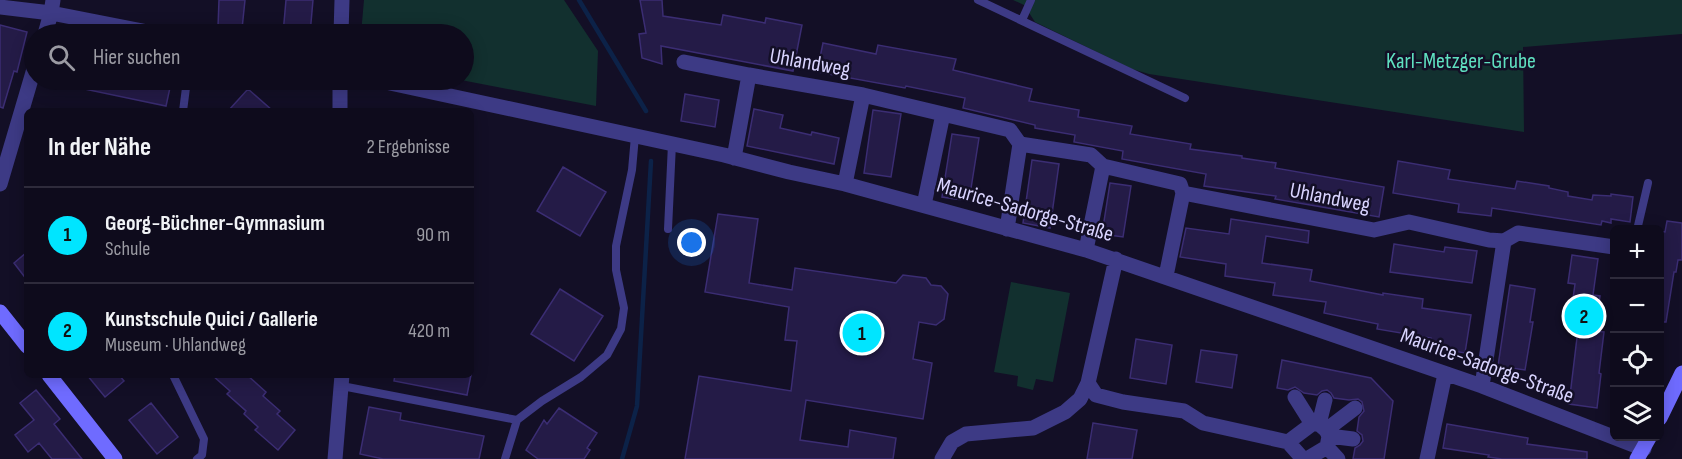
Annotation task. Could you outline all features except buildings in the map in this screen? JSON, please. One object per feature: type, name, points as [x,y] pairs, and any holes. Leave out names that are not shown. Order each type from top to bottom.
[{"type":"main road","points":[[2,318],[24,343]]},
{"type":"main road","points":[[1664,408],[1682,373]]},
{"type":"main road","points":[[52,378],[115,459]]},
{"type":"street","points":[[341,24],[342,0]]},
{"type":"street","points":[[0,7],[52,6],[120,24]]},
{"type":"street","points":[[48,24],[52,6]]},
{"type":"street","name":"Uhlandweg","points":[[684,62],[863,95],[1010,130],[1020,144],[1090,155],[1103,166],[1180,184],[1183,193],[1374,230],[1409,222],[1490,240],[1504,241],[1518,232],[1610,245]]},
{"type":"street","name":"Uhlandweg","points":[[734,158],[750,75]]},
{"type":"street","points":[[0,184],[28,90]]},
{"type":"street","points":[[340,90],[340,108]]},
{"type":"street","name":"Maurice-Sadorge-Straße","points":[[422,90],[845,184],[1086,250],[1482,386],[1644,448]]},
{"type":"street","name":"Uhlandweg","points":[[845,184],[863,95]]},
{"type":"street","points":[[924,205],[942,114]]},
{"type":"street","points":[[1007,228],[1020,144]]},
{"type":"street","points":[[1086,250],[1103,166]]},
{"type":"street","points":[[1166,276],[1183,193]]},
{"type":"street","points":[[1482,386],[1504,241]]},
{"type":"street","points":[[942,459],[952,442],[966,434],[1033,428],[1065,412],[1080,399],[1088,384],[1116,259]]},
{"type":"street","points":[[1427,459],[1445,374]]},
{"type":"street","points":[[335,459],[342,380]]},
{"type":"street","points":[[1088,384],[1096,395],[1123,402],[1184,411],[1203,423],[1288,442],[1322,432],[1355,408]]},
{"type":"street","points":[[1295,397],[1322,432],[1338,459]]},
{"type":"street","points":[[1307,459],[1322,432],[1325,400]]},
{"type":"street","points":[[1322,432],[1353,439]]},
{"type":"street","points":[[1288,442],[1303,459]]},
{"type":"lane","points":[[978,0],[1185,98]]},
{"type":"lane","points":[[1022,20],[1031,0]]},
{"type":"lane","points":[[183,108],[186,90]]},
{"type":"lane","points":[[505,459],[518,420],[542,400],[581,377],[607,356],[621,329],[624,308],[615,270],[616,246],[632,170],[635,136]]},
{"type":"lane","points":[[668,229],[672,144]]},
{"type":"lane","points":[[1638,225],[1648,183]]},
{"type":"lane","points":[[174,378],[204,439],[202,455],[197,459]]},
{"type":"lane","points":[[342,380],[518,420]]},
{"type":"green space","points":[[364,0],[564,0],[598,51],[596,106],[474,83],[474,24],[362,24]]},
{"type":"green space","name":"Karl-Metzger-Grube","points":[[1013,0],[1682,0],[1682,34],[1523,47],[1524,132],[1149,74],[1132,69],[1035,22],[1024,5]]},
{"type":"green space","points":[[1011,282],[1070,293],[1053,382],[1036,379],[1033,390],[1017,386],[1018,376],[994,372]]},
{"type":"waterway","points":[[579,0],[646,111]]},
{"type":"waterway","points":[[622,459],[637,406],[651,161]]},
{"type":"place","name":"Kunstschule Quici / Gallerie","points":[[1584,316]]},
{"type":"place","name":"Georg-Büchner-Gymnasium","points":[[862,333]]}]
